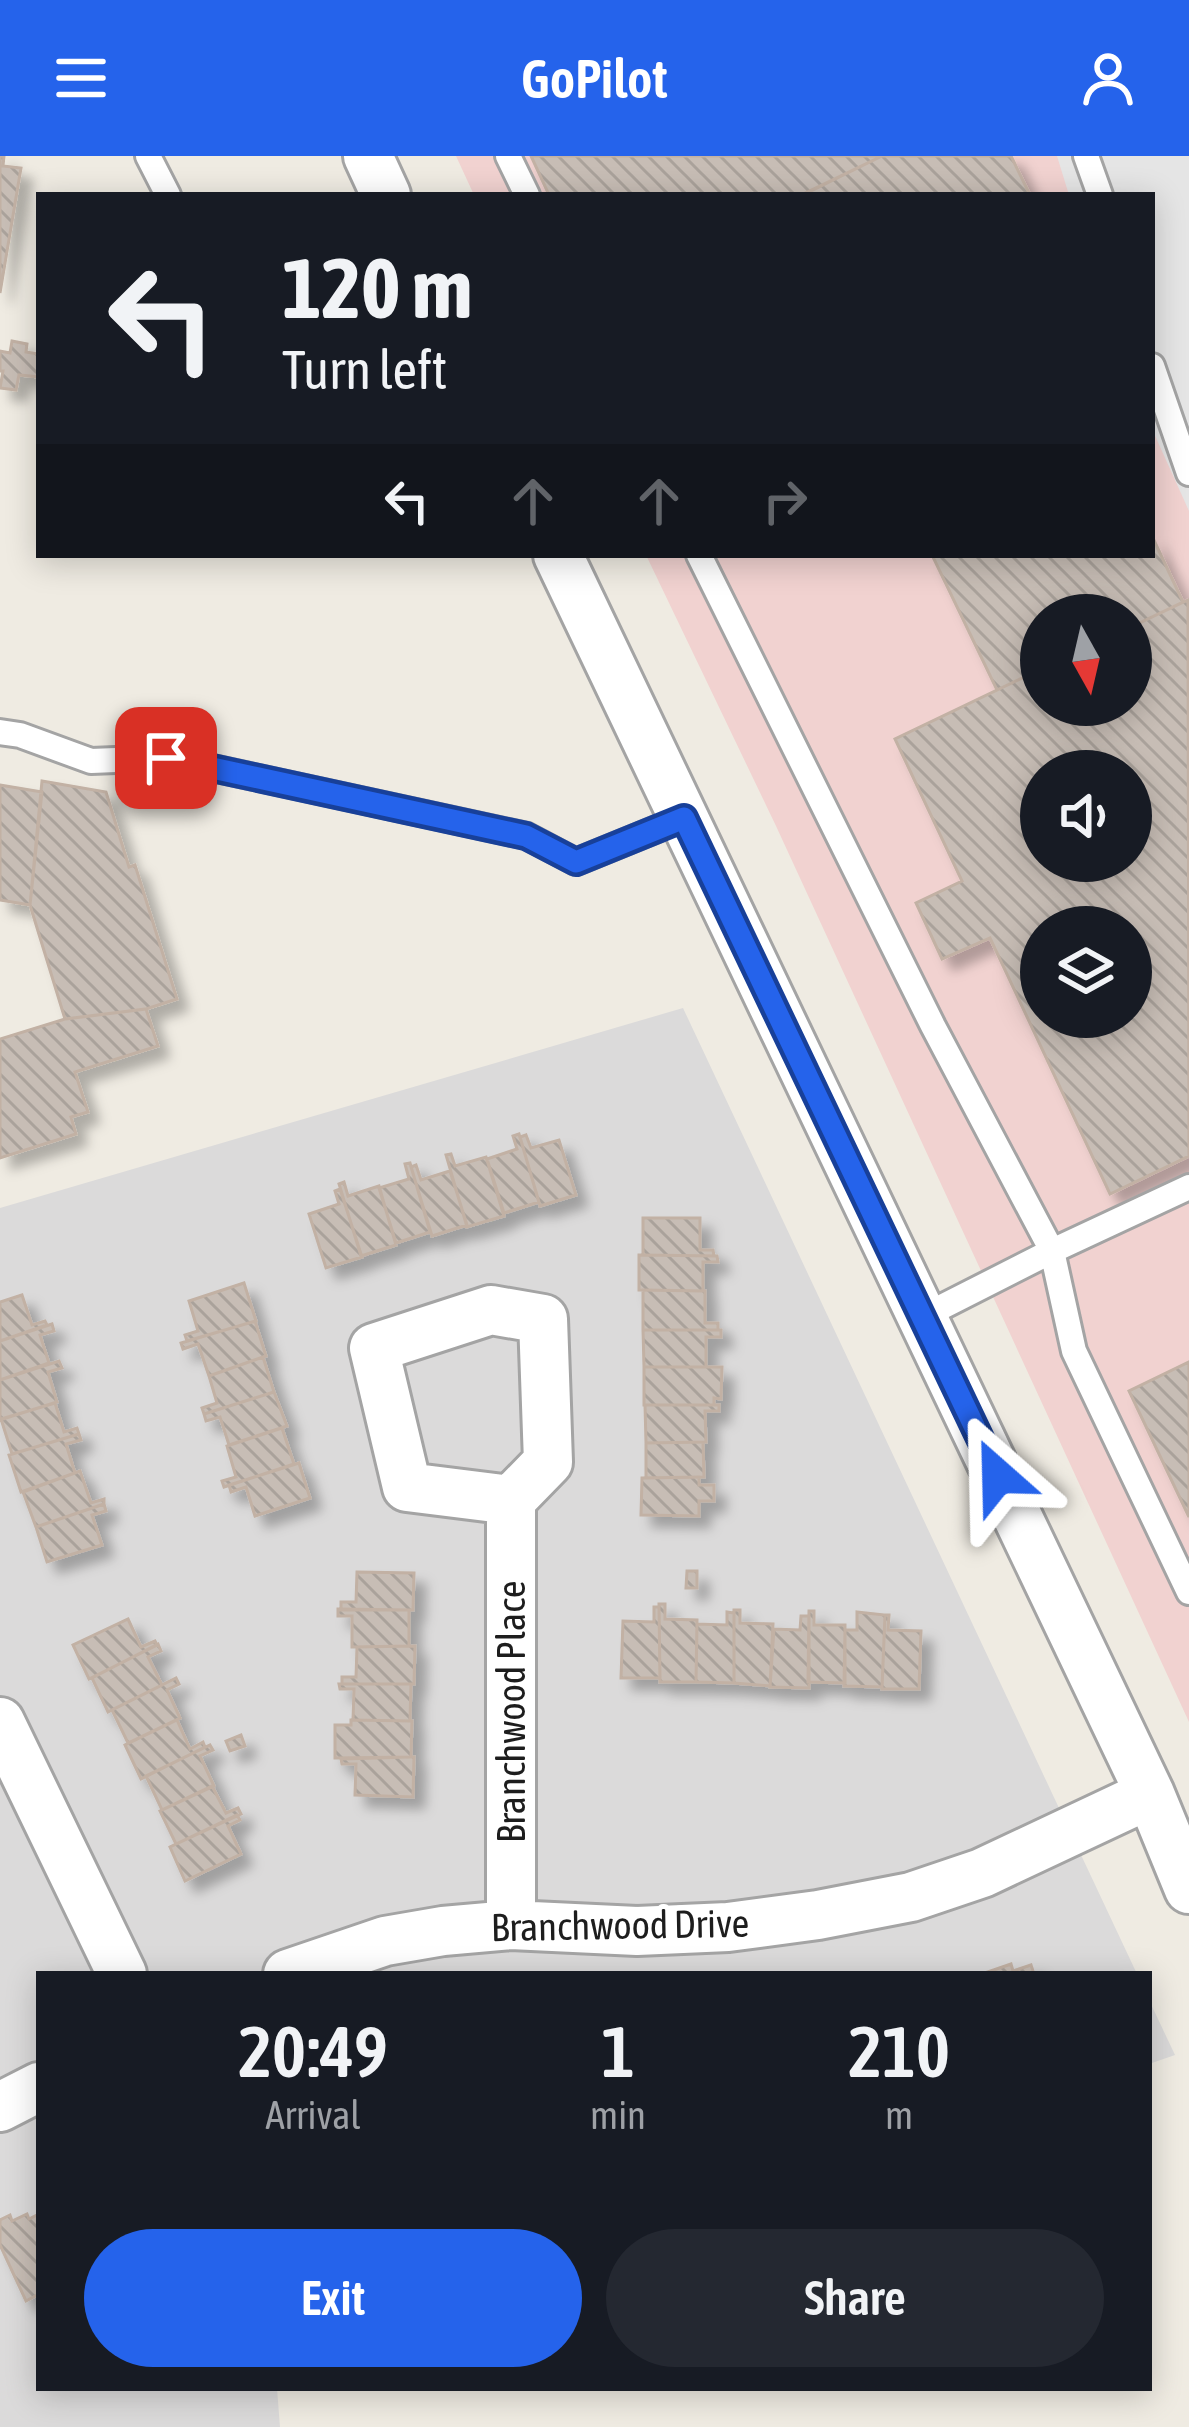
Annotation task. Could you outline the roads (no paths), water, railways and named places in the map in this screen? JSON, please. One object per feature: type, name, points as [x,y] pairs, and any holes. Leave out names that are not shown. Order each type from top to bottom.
[{"type":"street","points":[[559,558],[1150,1794],[1189,1889]]},
{"type":"street","points":[[491,1310],[543,1318],[548,1462],[511,1500],[407,1487],[374,1348],[491,1310]]},
{"type":"street","name":"Branchwood Place","points":[[511,1500],[511,1924]]},
{"type":"street","points":[[0,1722],[121,1971]]},
{"type":"street","name":"Branchwood Drive","points":[[297,1971],[385,1941],[443,1930],[511,1924],[637,1931],[728,1927],[911,1897],[982,1873],[1150,1794]]},
{"type":"street","points":[[0,2107],[36,2089]]},
{"type":"lane","points":[[148,156],[166,192]]},
{"type":"lane","points":[[508,156],[525,192]]},
{"type":"lane","points":[[1086,156],[1099,192]]},
{"type":"lane","points":[[1155,375],[1189,473]]},
{"type":"lane","points":[[700,558],[933,1026],[1052,1251],[1073,1351],[1189,1592]]},
{"type":"lane","points":[[0,732],[91,761],[166,758],[526,836],[576,862],[684,818]]},
{"type":"lane","points":[[922,1317],[1189,1187]]}]
